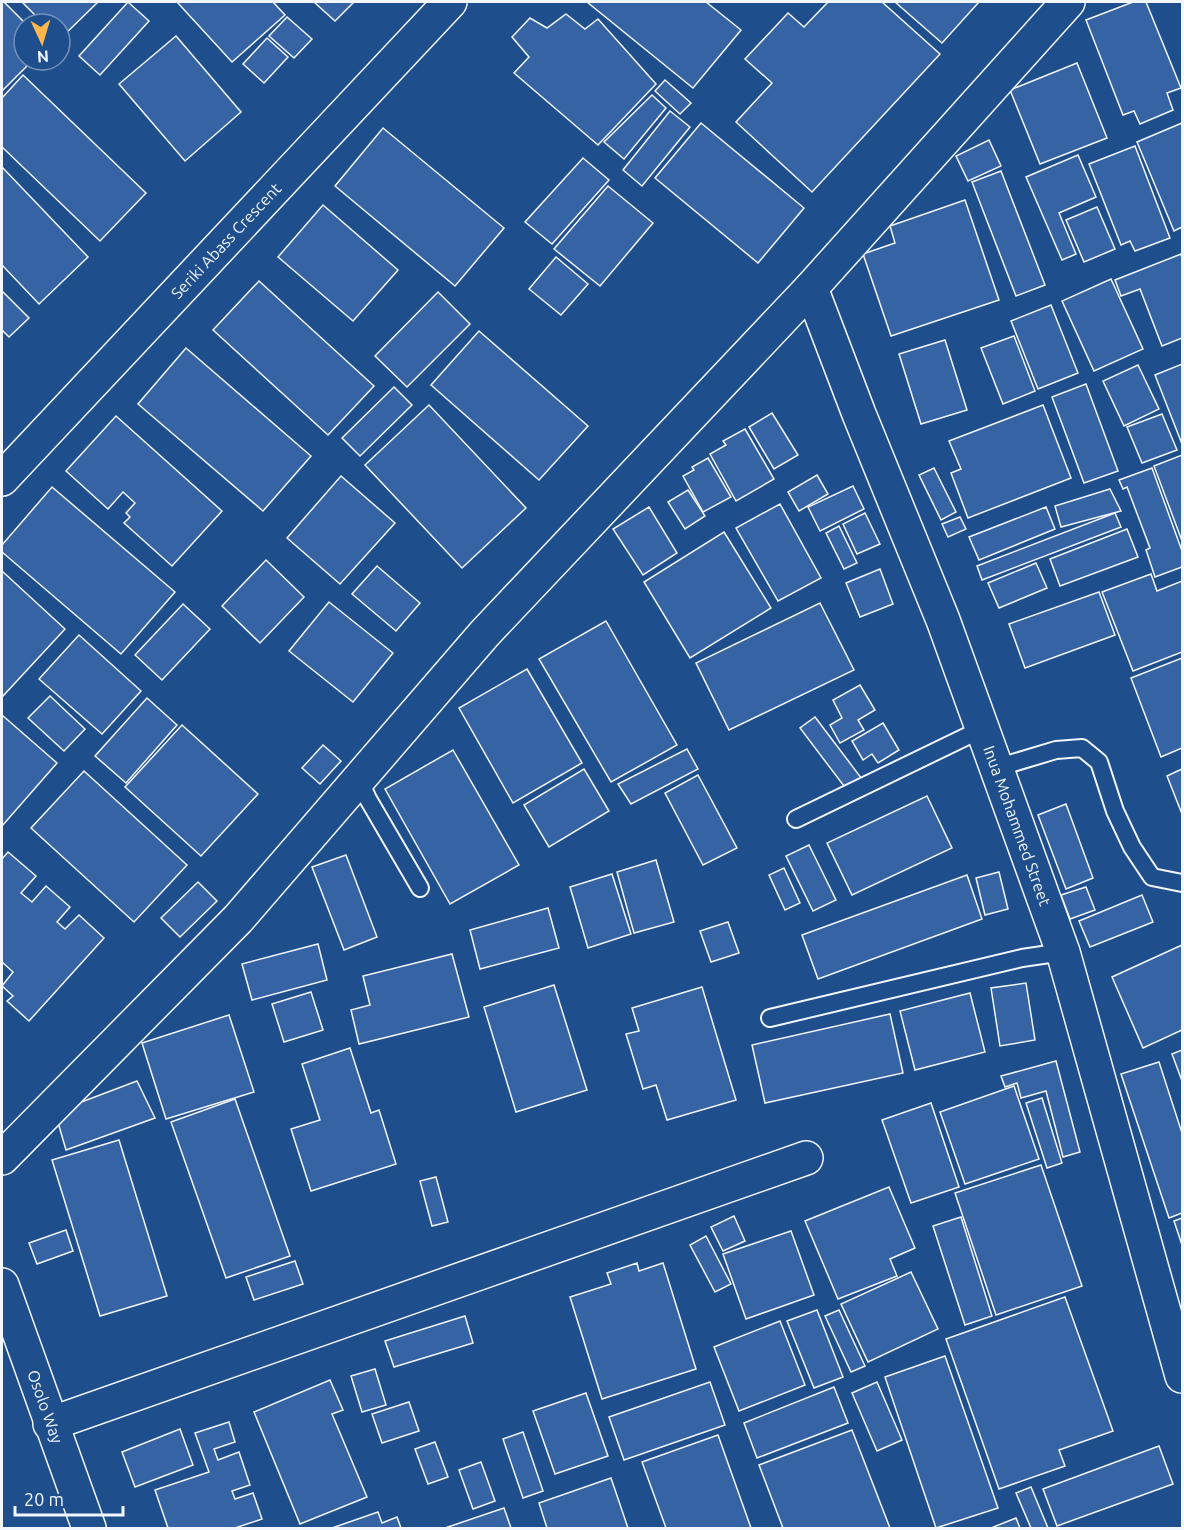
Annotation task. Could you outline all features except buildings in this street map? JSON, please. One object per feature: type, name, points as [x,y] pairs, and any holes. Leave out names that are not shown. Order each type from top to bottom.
[{"type":"street","name":"Seriki Abass Crescent","points":[[2,479],[450,2]]},
{"type":"street","points":[[2,1158],[238,919],[485,633],[811,288],[1068,2]]},
{"type":"street","name":"Inua Mohammed Street","points":[[811,288],[859,414],[943,620],[1063,952],[1182,1376]]},
{"type":"street","points":[[50,1424],[806,1158]]},
{"type":"street","name":"Osolo Way","points":[[2,1285],[89,1528]]},
{"type":"lane","points":[[796,819],[982,729]]},
{"type":"lane","points":[[996,768],[1056,750],[1082,748],[1099,762],[1115,811],[1132,847],[1152,877],[1182,883]]},
{"type":"lane","points":[[359,779],[368,799],[420,888]]},
{"type":"lane","points":[[770,1018],[1022,958],[1063,952]]}]
